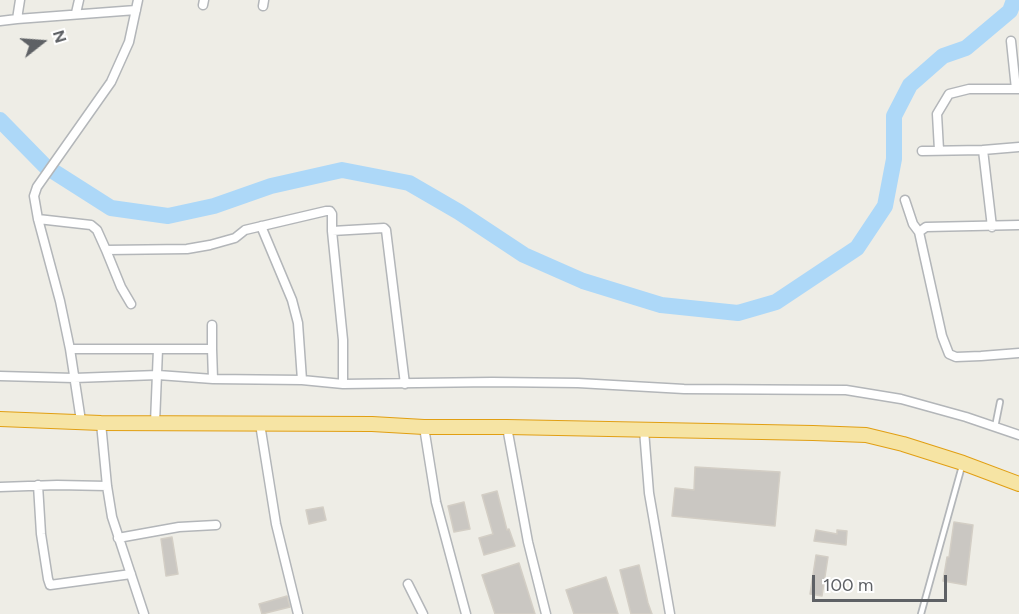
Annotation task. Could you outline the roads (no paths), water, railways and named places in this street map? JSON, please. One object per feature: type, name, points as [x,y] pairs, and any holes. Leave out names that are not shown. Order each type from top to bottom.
[{"type":"highway","points":[[0,419],[101,423],[372,424],[424,427],[813,432],[866,435],[963,463],[1019,484]]},
{"type":"street","points":[[17,20],[20,0]]},
{"type":"street","points":[[76,13],[78,0]]},
{"type":"street","points":[[81,421],[60,301],[34,202],[37,187],[102,96],[120,65],[129,42],[138,0]]},
{"type":"street","points":[[0,21],[76,13],[136,10]]},
{"type":"street","points":[[939,150],[937,114],[948,94],[969,89],[1017,89],[1011,41]]},
{"type":"street","points":[[922,151],[1019,147]]},
{"type":"street","points":[[983,150],[992,227]]},
{"type":"street","points":[[906,200],[913,224],[919,232],[942,336],[950,354],[956,357],[1019,353]]},
{"type":"street","points":[[106,250],[198,247],[232,240],[245,230],[328,211],[332,214],[343,340],[344,384]]},
{"type":"street","points":[[38,219],[91,225],[97,230],[121,287],[131,304]]},
{"type":"street","points":[[919,232],[926,227],[1019,225]]},
{"type":"street","points":[[261,226],[292,300],[298,323],[302,380]]},
{"type":"street","points":[[332,231],[385,229],[405,384]]},
{"type":"street","points":[[212,325],[213,379]]},
{"type":"street","points":[[70,349],[212,349]]},
{"type":"street","points":[[155,423],[158,349]]},
{"type":"street","points":[[0,376],[74,378],[158,375],[213,379],[302,380],[344,384],[557,383],[684,389],[846,390],[901,399],[1019,435]]},
{"type":"street","points":[[101,423],[107,486],[118,538],[144,614]]},
{"type":"street","points":[[260,424],[276,524],[298,614]]},
{"type":"street","points":[[424,427],[436,502],[466,614]]},
{"type":"street","points":[[507,427],[528,542],[546,614]]},
{"type":"street","points":[[644,430],[649,493],[670,614]]},
{"type":"street","points":[[38,485],[41,534],[50,585],[131,574]]},
{"type":"street","points":[[0,487],[107,486]]},
{"type":"street","points":[[118,538],[179,527],[216,525]]},
{"type":"street","points":[[408,584],[423,614]]},
{"type":"lane","points":[[995,427],[1000,402]]},
{"type":"lane","points":[[921,614],[963,463]]},
{"type":"waterway","points":[[0,120],[45,166],[111,208],[168,216],[214,206],[271,186],[342,170],[409,183],[459,212],[524,255],[583,281],[661,305],[738,313],[776,302],[857,248],[885,206],[894,159],[894,116],[910,85],[943,56],[966,48],[1010,11],[1014,0]]}]
